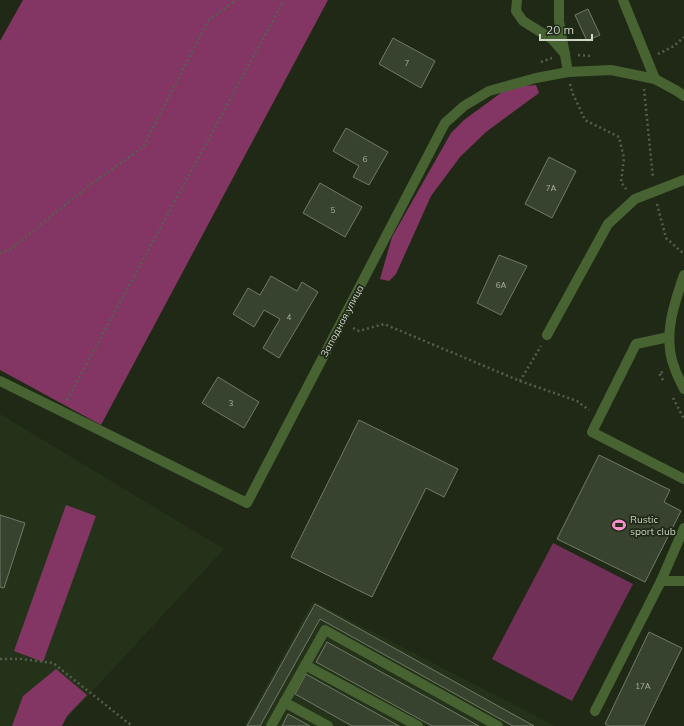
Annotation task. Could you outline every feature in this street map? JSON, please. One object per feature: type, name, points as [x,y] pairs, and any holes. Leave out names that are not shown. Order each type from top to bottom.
[{"type":"street","points":[[517,0],[516,11],[523,21],[552,39],[565,54]]},
{"type":"street","points":[[558,0],[559,21],[568,72]]},
{"type":"street","points":[[623,0],[655,79]]},
{"type":"street","name":"Западная улица","points":[[0,381],[247,503],[445,123],[464,106],[490,91],[536,78],[568,72],[611,70],[655,79],[684,96]]},
{"type":"street","points":[[547,334],[608,224],[635,199],[684,180]]},
{"type":"street","points":[[684,275],[674,305],[669,337],[674,368],[684,389]]},
{"type":"street","points":[[669,337],[636,344],[592,432],[684,479]]},
{"type":"street","points":[[595,711],[661,581],[684,528]]},
{"type":"street","points":[[661,581],[684,581]]},
{"type":"street","points":[[271,726],[325,630],[498,726]]},
{"type":"street","points":[[305,665],[418,726]]},
{"type":"street","points":[[284,702],[328,726]]},
{"type":"path","points":[[0,254],[11,249],[87,187],[143,147],[208,21],[236,0]]},
{"type":"path","points":[[61,411],[284,0]]},
{"type":"path","points":[[647,59],[674,46],[684,37]]},
{"type":"path","points":[[535,64],[565,54],[595,56]]},
{"type":"path","points":[[568,72],[572,92],[585,120],[619,137],[624,158],[621,182],[635,199]]},
{"type":"path","points":[[643,77],[654,191],[666,238],[684,254]]},
{"type":"path","points":[[341,322],[359,331],[384,324],[520,381],[577,401],[600,417]]},
{"type":"path","points":[[520,381],[547,334]]},
{"type":"path","points":[[0,659],[21,659],[53,663],[132,726]]},
{"type":"shaded area","points":[[23,0],[328,0],[101,425],[0,370],[0,41]]},
{"type":"shaded area","points":[[536,85],[539,93],[486,132],[460,157],[431,196],[396,274],[389,281],[380,279],[392,237],[451,133],[464,120],[509,87]]},
{"type":"shaded area","points":[[0,414],[224,549],[60,726],[0,726]]},
{"type":"shaded area","points":[[66,505],[96,516],[43,662],[14,651]]},
{"type":"shaded area","points":[[553,543],[633,584],[572,701],[492,659]]},
{"type":"shaded area","points":[[313,601],[555,726],[244,726]]},
{"type":"shaded area","points":[[56,669],[87,695],[67,716],[62,726],[12,726],[23,696]]},
{"type":"building","points":[[588,9],[600,35],[587,41],[575,15]]},
{"type":"building","points":[[393,38],[435,61],[421,88],[379,64]]},
{"type":"building","points":[[346,128],[388,152],[369,185],[353,177],[359,166],[333,151]]},
{"type":"building","points":[[549,157],[576,171],[552,218],[525,204]]},
{"type":"building","points":[[320,183],[362,207],[345,237],[303,213]]},
{"type":"building","points":[[499,255],[527,266],[501,315],[477,303]]},
{"type":"building","points":[[271,276],[297,291],[302,282],[318,292],[279,358],[263,348],[280,319],[264,310],[254,327],[233,314],[248,288],[260,295]]},
{"type":"building","points":[[218,377],[259,402],[244,428],[202,403]]},
{"type":"building","points":[[359,420],[458,469],[444,497],[426,488],[372,597],[291,557]]},
{"type":"building","name":"Rustic sport club","points":[[599,455],[670,490],[664,502],[681,511],[645,582],[557,539]]},
{"type":"building","points":[[0,515],[25,523],[4,588],[0,587]]},
{"type":"building","points":[[315,604],[534,726],[513,726],[320,619],[260,726],[247,726]]},
{"type":"building","points":[[649,632],[682,648],[644,726],[609,726],[605,724]]},
{"type":"building","points":[[327,642],[479,726],[432,726],[316,662]]},
{"type":"building","points":[[306,674],[399,726],[352,726],[295,694]]},
{"type":"building","points":[[288,714],[310,726],[282,726]]},
{"type":"place","name":"Rustic sport club","points":[[619,525]]}]
